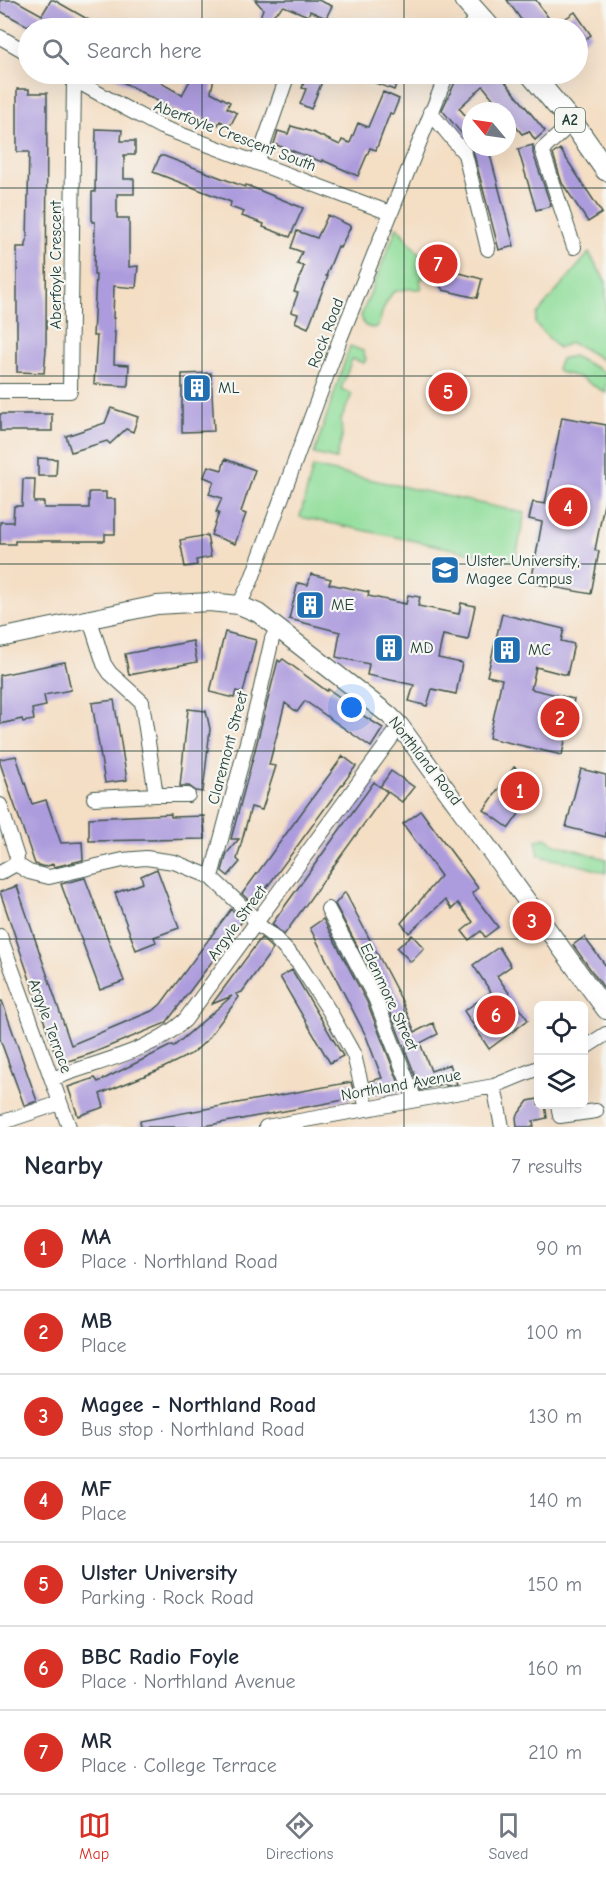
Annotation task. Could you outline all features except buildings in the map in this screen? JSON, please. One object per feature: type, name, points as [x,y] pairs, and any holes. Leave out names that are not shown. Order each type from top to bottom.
[{"type":"highway","name":"A2","points":[[539,84],[572,123],[606,170]]},
{"type":"main road","name":"Northland Road","points":[[0,638],[157,605],[210,602],[239,605],[258,613],[400,726],[606,1010]]},
{"type":"street","points":[[0,37],[18,47]]},
{"type":"street","name":"Aberfoyle Crescent","points":[[0,390],[70,391],[69,84]]},
{"type":"street","name":"Aberfoyle Crescent South","points":[[83,84],[161,127],[390,213]]},
{"type":"street","points":[[257,163],[285,84]]},
{"type":"street","name":"Rock Road","points":[[239,605],[255,570],[340,339],[443,84]]},
{"type":"street","points":[[430,112],[465,154],[488,249]]},
{"type":"street","points":[[572,123],[542,150],[574,248]]},
{"type":"street","points":[[90,620],[104,664],[110,673],[142,702],[156,795]]},
{"type":"street","name":"Claremont Street","points":[[211,877],[258,701],[272,639],[278,627]]},
{"type":"street","name":"Argyle Street","points":[[52,1079],[133,1051],[172,1032],[185,1020],[400,726]]},
{"type":"street","points":[[94,798],[188,795]]},
{"type":"street","points":[[0,805],[17,857],[16,864]]},
{"type":"street","points":[[16,864],[29,872],[49,877],[123,860],[146,858],[174,862],[211,877],[299,964],[354,1055],[367,1109]]},
{"type":"street","points":[[0,873],[16,864]]},
{"type":"street","name":"Edenmore Street","points":[[328,909],[375,998],[416,1100]]},
{"type":"street","name":"Argyle Terrace","points":[[0,936],[69,1127]]},
{"type":"street","points":[[588,1045],[606,1034]]},
{"type":"street","name":"Northland Avenue","points":[[266,1127],[319,1122],[367,1109],[494,1086],[534,1070]]},
{"type":"street","points":[[494,1086],[502,1127]]},
{"type":"street","points":[[0,1123],[60,1103]]},
{"type":"street","points":[[559,1109],[560,1116],[596,1111]]},
{"type":"green space","points":[[397,227],[431,272],[420,280],[422,289],[393,292],[378,325],[374,328],[364,325],[361,316]]},
{"type":"green space","points":[[589,253],[606,282],[606,362],[570,343],[558,348],[535,323],[537,314]]},
{"type":"green space","points":[[350,346],[363,351],[366,359],[364,363],[352,359],[341,389],[352,394],[341,420],[342,438],[336,459],[314,454]]},
{"type":"green space","points":[[573,356],[606,373],[606,393],[579,377],[559,372],[557,368],[561,359]]},
{"type":"green space","points":[[313,467],[525,513],[515,562],[300,517]]},
{"type":"green space","points":[[545,838],[556,844],[606,859],[606,873],[539,856],[536,840]]},
{"type":"place","name":"MR","points":[[438,264]]},
{"type":"place","name":"ML","points":[[197,388]]},
{"type":"place","name":"Ulster University","points":[[448,392]]},
{"type":"place","name":"MF","points":[[568,507]]},
{"type":"place","name":"Ulster University, Magee Campus","points":[[445,570]]},
{"type":"place","name":"ME","points":[[310,605]]},
{"type":"place","name":"MD","points":[[389,648]]},
{"type":"place","name":"MC","points":[[507,650]]},
{"type":"place","name":"MB","points":[[560,718]]},
{"type":"place","name":"MA","points":[[520,791]]},
{"type":"place","name":"Magee - Northland Road","points":[[532,921]]},
{"type":"place","name":"BBC Radio Foyle","points":[[496,1015]]}]
